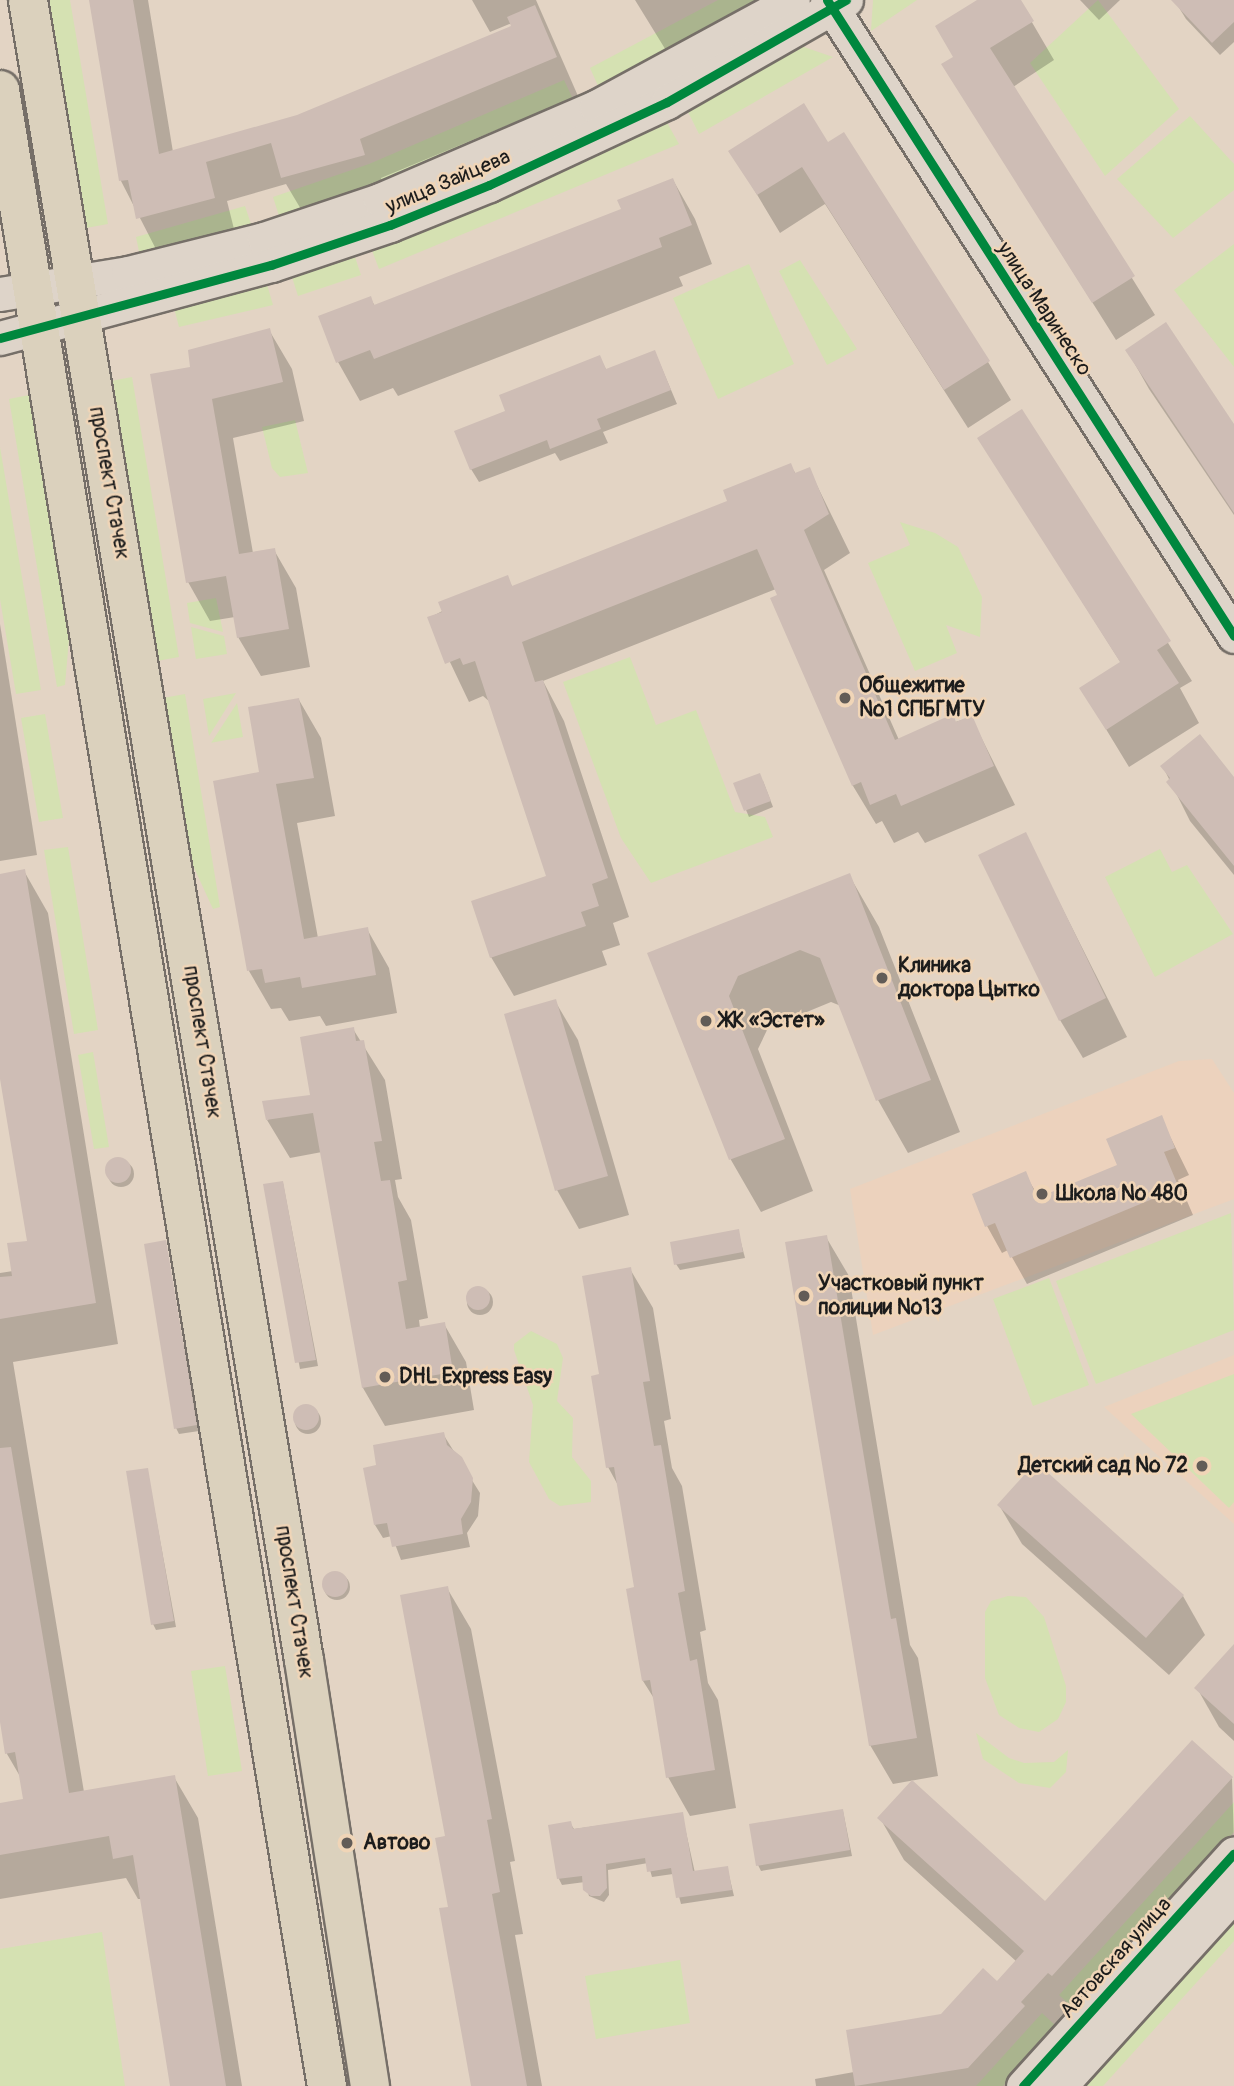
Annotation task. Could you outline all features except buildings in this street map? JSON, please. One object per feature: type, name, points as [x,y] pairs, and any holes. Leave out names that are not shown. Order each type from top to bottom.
[{"type":"main road","name":"проспект Стачек","points":[[28,0],[304,1660],[370,2086]]},
{"type":"main road","points":[[0,90],[15,291],[37,331],[327,2086]]},
{"type":"street","name":"улица Зайцева","points":[[0,338],[37,331],[77,299],[128,273],[264,239],[380,200],[596,107],[793,0]]},
{"type":"street","name":"улица Зайцева","points":[[15,291],[77,299],[285,260],[390,225],[489,185],[667,102],[835,3]]},
{"type":"street","name":"улица Маринеско","points":[[835,3],[1234,636]]},
{"type":"street","name":"Автовская улица","points":[[1023,2086],[1234,1853]]},
{"type":"street","points":[[1060,2086],[1234,1894]]},
{"type":"shaded area","name":"Школа № 480","points":[[1212,1059],[1234,1093],[1234,1199],[873,1335],[850,1189],[1179,1061]]},
{"type":"shaded area","name":"Детский сад № 72","points":[[1234,1355],[1234,1524],[1104,1407]]},
{"type":"green space","points":[[48,0],[70,0],[108,224],[86,228]]},
{"type":"green space","points":[[718,0],[766,0],[599,88],[590,68]]},
{"type":"green space","points":[[873,0],[917,0],[871,31]]},
{"type":"green space","points":[[1098,0],[1179,109],[1105,176],[1030,63]]},
{"type":"green space","points":[[801,46],[833,57],[699,134],[686,108]]},
{"type":"green space","points":[[564,80],[574,101],[376,186],[280,219],[273,197],[369,164]]},
{"type":"green space","points":[[1190,116],[1234,164],[1234,190],[1173,238],[1117,179]]},
{"type":"green space","points":[[665,119],[679,144],[379,269],[371,248]]},
{"type":"green space","points":[[245,206],[252,227],[140,256],[136,237]]},
{"type":"green space","points":[[1234,244],[1234,367],[1174,290]]},
{"type":"green space","points":[[354,254],[361,275],[298,296],[291,274]]},
{"type":"green space","points":[[800,260],[857,349],[827,365],[779,271]]},
{"type":"green space","points":[[749,264],[794,364],[718,399],[673,298]]},
{"type":"green space","points":[[266,281],[273,305],[179,327],[173,304]]},
{"type":"green space","points":[[132,377],[179,657],[157,661],[111,381]]},
{"type":"green space","points":[[29,395],[69,639],[65,685],[57,687],[9,399]]},
{"type":"green space","points":[[295,420],[308,473],[280,477],[272,468],[262,427]]},
{"type":"green space","points":[[0,447],[41,690],[16,694],[0,599]]},
{"type":"green space","points":[[900,522],[935,533],[958,547],[982,597],[980,637],[946,625],[957,653],[915,671],[868,563],[910,545]]},
{"type":"green space","points":[[216,598],[223,632],[190,623],[187,603]]},
{"type":"green space","points":[[191,627],[224,636],[227,654],[196,659]]},
{"type":"green space","points":[[630,657],[656,725],[696,710],[735,812],[765,817],[773,837],[651,883],[621,838],[563,682]]},
{"type":"green space","points":[[236,693],[209,736],[203,699]]},
{"type":"green space","points":[[185,694],[220,907],[213,909],[191,861],[163,698]]},
{"type":"green space","points":[[237,703],[243,737],[211,743]]},
{"type":"green space","points":[[45,714],[63,818],[39,822],[21,718]]},
{"type":"green space","points":[[68,847],[98,1030],[74,1034],[44,850]]},
{"type":"green space","points":[[1160,849],[1172,872],[1187,865],[1233,934],[1155,977],[1105,877]]},
{"type":"green space","points":[[93,1052],[109,1147],[94,1149],[78,1055]]},
{"type":"green space","points":[[1231,1213],[1234,1330],[1096,1384],[1056,1281]]},
{"type":"green space","points":[[1049,1278],[1089,1385],[1033,1406],[993,1299]]},
{"type":"green space","points":[[531,1331],[557,1344],[563,1358],[557,1401],[573,1418],[572,1457],[591,1481],[591,1502],[560,1506],[549,1499],[529,1462],[533,1405],[514,1344]]},
{"type":"green space","name":"Детский сад № 72","points":[[1234,1374],[1234,1502],[1229,1508],[1131,1414]]},
{"type":"green space","points":[[1008,1596],[1026,1597],[1044,1617],[1066,1686],[1066,1702],[1058,1719],[1039,1732],[1019,1728],[999,1715],[985,1678],[985,1612],[991,1601]]},
{"type":"green space","points":[[225,1666],[242,1771],[208,1776],[191,1671]]},
{"type":"green space","points":[[976,1733],[1009,1758],[1024,1763],[1054,1762],[1068,1750],[1066,1772],[1050,1788],[1019,1783],[983,1759]]},
{"type":"green space","points":[[1234,1802],[1234,1832],[1074,2009],[1059,1995]]},
{"type":"green space","points":[[1234,1914],[1234,1941],[1103,2086],[1078,2086]]},
{"type":"green space","points":[[102,1932],[125,2086],[0,2086],[0,1949]]},
{"type":"green space","points":[[680,1960],[690,2023],[596,2039],[585,1976]]},
{"type":"green space","points":[[1042,2013],[1057,2027],[1003,2086],[976,2086]]},
{"type":"cycle path","points":[[827,0],[1234,636]]},
{"type":"cycle path","points":[[0,338],[271,265],[390,225],[489,185],[667,102],[846,0]]},
{"type":"cycle path","points":[[1023,2086],[1234,1853]]},
{"type":"place","name":"Общежитие №1 СПБГМТУ","points":[[845,698]]},
{"type":"place","name":"Клиника доктора Цытко","points":[[882,978]]},
{"type":"place","name":"ЖК «Эстет»","points":[[706,1021]]},
{"type":"place","name":"Школа № 480","points":[[1042,1194]]},
{"type":"place","name":"Участковый пункт полиции №13","points":[[804,1296]]},
{"type":"place","name":"DHL Express Easy","points":[[385,1377]]},
{"type":"place","name":"Детский сад № 72","points":[[1202,1466]]},
{"type":"place","name":"Автово","points":[[347,1843]]}]
